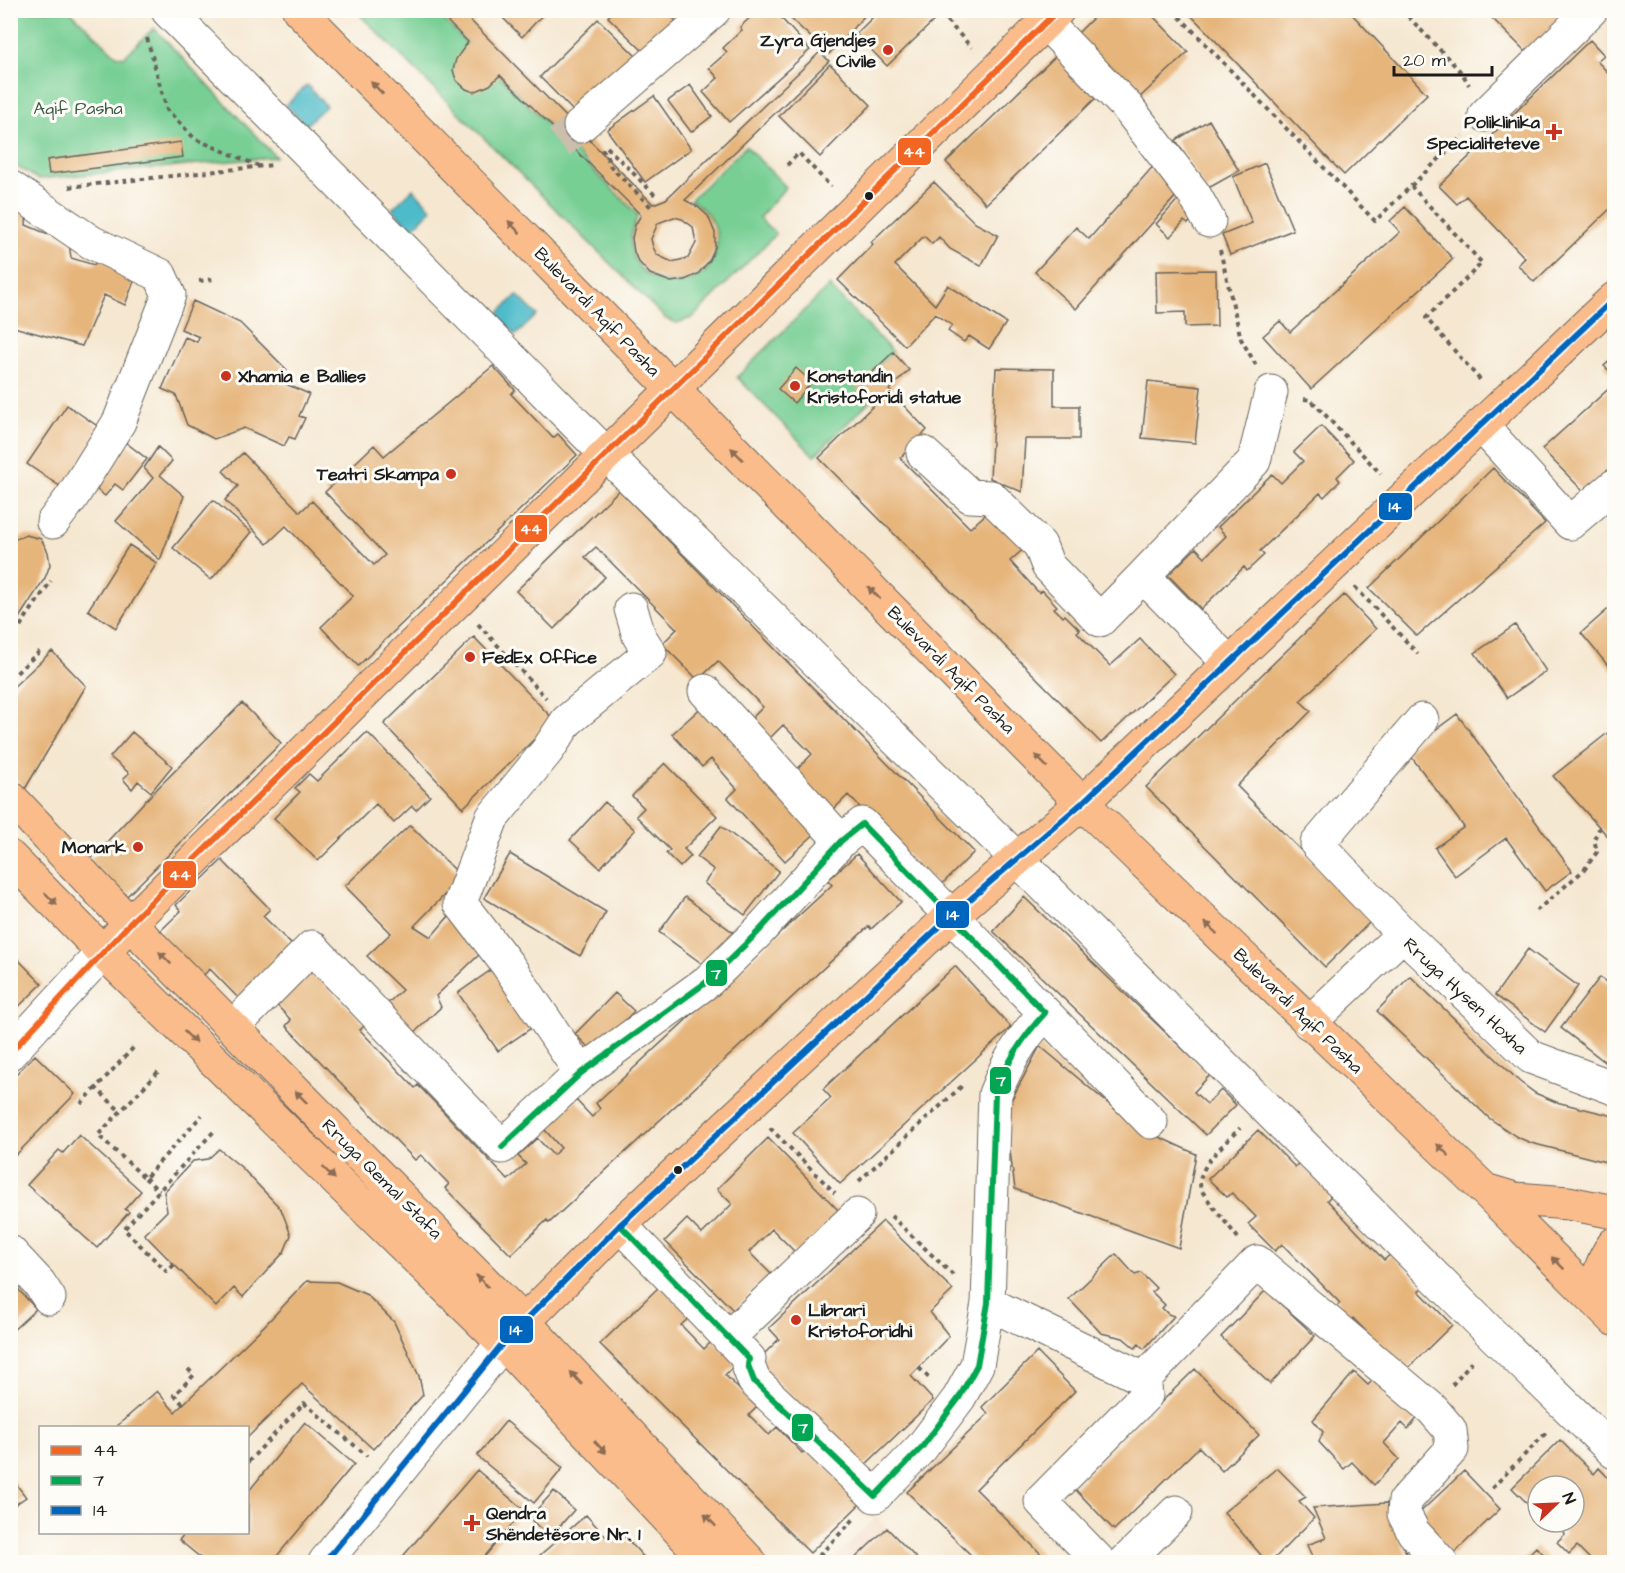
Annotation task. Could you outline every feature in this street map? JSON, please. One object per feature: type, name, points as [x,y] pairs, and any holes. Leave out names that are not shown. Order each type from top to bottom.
[{"type":"main road","name":"Bulevardi Aqif Pasha","points":[[299,10],[1082,802],[1485,1190],[1607,1312]]},
{"type":"main road","points":[[103,952],[1052,17]]},
{"type":"main road","points":[[513,1333],[620,1226],[952,915],[1082,802],[1614,299]]},
{"type":"main road","name":"Rruga Qemal Stafa","points":[[10,797],[130,924],[232,1027],[513,1333],[709,1563]]},
{"type":"main road","name":"Rruga Qemal Stafa","points":[[10,857],[103,952],[513,1333],[750,1563]]},
{"type":"main road","points":[[1485,1190],[1515,1199],[1568,1203],[1614,1212]]},
{"type":"main road","points":[[1607,1312],[1597,1288],[1607,1254],[1614,1244]]},
{"type":"street","points":[[1485,115],[1591,10]]},
{"type":"street","points":[[168,11],[606,454],[1018,859],[1493,1335],[1614,1452]]},
{"type":"street","points":[[580,126],[695,16]]},
{"type":"street","points":[[1052,17],[1128,108],[1194,194],[1209,221]]},
{"type":"street","points":[[14,190],[91,242],[160,275],[169,295],[119,422],[72,497],[53,522]]},
{"type":"street","points":[[923,453],[970,496],[991,497],[1040,545],[1048,566],[1100,620],[1254,461],[1271,392]]},
{"type":"street","points":[[1481,425],[1570,523],[1614,486]]},
{"type":"street","points":[[1143,576],[1229,663]]},
{"type":"street","points":[[581,1073],[507,964],[460,903],[492,818],[547,751],[567,721],[650,653],[639,636],[631,609]]},
{"type":"street","points":[[705,691],[841,841]]},
{"type":"street","points":[[1403,934],[1317,844],[1422,720]]},
{"type":"street","points":[[232,1027],[312,947],[502,1147],[581,1073],[708,981],[759,931],[841,841],[862,824],[1151,1122]]},
{"type":"street","name":"Rruga Hysen Hoxha","points":[[1309,1023],[1403,934],[1531,1057],[1614,1088]]},
{"type":"street","points":[[10,1053],[103,952]]},
{"type":"street","points":[[620,1226],[748,1359],[754,1381],[875,1497],[922,1447],[959,1398],[976,1365],[988,1297],[995,1094],[1006,1065],[1024,1036],[1045,1013]]},
{"type":"street","points":[[728,1338],[849,1207]]},
{"type":"street","points":[[10,1252],[39,1283],[49,1298]]},
{"type":"street","points":[[1144,1379],[1257,1262],[1432,1409],[1450,1430],[1452,1449],[1405,1501],[1404,1514],[1414,1533],[1441,1563]]},
{"type":"street","points":[[988,1297],[1144,1379]]},
{"type":"street","points":[[325,1563],[513,1333]]},
{"type":"street","points":[[1100,1563],[1041,1501],[1146,1395],[1144,1379]]},
{"type":"street","points":[[1125,1563],[1176,1512]]},
{"type":"path","points":[[1173,10],[1375,221],[1485,115],[1462,73],[1402,10]]},
{"type":"path","points":[[941,14],[967,42]]},
{"type":"path","points":[[146,34],[167,110],[195,139],[260,167]]},
{"type":"path","points":[[605,145],[657,197]]},
{"type":"path","points":[[787,165],[799,153],[831,187]]},
{"type":"path","points":[[14,190],[316,160]]},
{"type":"path","points":[[621,176],[651,207]]},
{"type":"path","points":[[1411,186],[1482,263],[1426,318],[1483,382]]},
{"type":"path","points":[[1209,221],[1224,262],[1241,339],[1271,392]]},
{"type":"path","points":[[190,282],[214,279]]},
{"type":"path","points":[[1311,400],[1382,475]]},
{"type":"path","points":[[10,641],[51,581]]},
{"type":"path","points":[[1348,581],[1418,654]]},
{"type":"path","points":[[474,620],[567,721]]},
{"type":"path","points":[[10,679],[40,651]]},
{"type":"path","points":[[1536,910],[1584,870],[1597,852],[1594,838],[1600,827]]},
{"type":"path","points":[[81,1104],[134,1047]]},
{"type":"path","points":[[849,1207],[983,1066],[1006,1065]]},
{"type":"path","points":[[158,1072],[98,1135],[159,1191]]},
{"type":"path","points":[[95,1087],[120,1111]]},
{"type":"path","points":[[1257,1262],[1201,1188],[1201,1173],[1209,1160],[1263,1104]]},
{"type":"path","points":[[748,1106],[849,1207],[881,1207],[960,1282],[988,1297]]},
{"type":"path","points":[[145,1178],[202,1115]]},
{"type":"path","points":[[174,1264],[167,1272],[124,1229],[216,1129]]},
{"type":"path","points":[[1432,1409],[1493,1335]]},
{"type":"path","points":[[183,1404],[174,1395],[194,1376],[186,1367]]},
{"type":"path","points":[[919,1368],[930,1378]]},
{"type":"path","points":[[249,1461],[304,1403],[393,1478]]},
{"type":"path","points":[[1492,1488],[1569,1408]]},
{"type":"path","points":[[813,1563],[846,1527]]},
{"type":"shaded area","points":[[876,1517],[920,1562],[830,1562]]},
{"type":"green space","name":"Aqif Pasha","points":[[10,11],[70,11],[116,55],[124,57],[154,28],[276,157],[38,179],[11,163]]},
{"type":"green space","points":[[356,11],[435,11],[638,215],[631,240],[635,260],[647,273],[663,281],[682,282],[699,276],[712,262],[717,240],[715,227],[705,212],[690,200],[746,146],[786,187],[759,218],[776,234],[692,318],[677,323],[666,319]]},
{"type":"green space","points":[[829,286],[893,352],[857,388],[870,401],[814,456],[737,377]]},
{"type":"water","points":[[307,85],[326,106],[306,125],[286,105]]},
{"type":"water","points":[[413,189],[432,209],[412,229],[392,209]]},
{"type":"water","points":[[517,295],[537,315],[516,335],[497,315]]},
{"type":"building","points":[[436,10],[460,10],[653,204],[666,199],[820,52],[829,61],[685,200],[708,216],[715,233],[715,247],[710,260],[698,274],[685,280],[671,282],[650,274],[638,261],[632,238],[635,225],[641,215],[500,75],[490,85],[474,92],[466,89],[456,80],[453,70],[456,59],[468,42]],"holes":[[[674,217],[682,219],[693,227],[696,243],[688,258],[672,262],[657,255],[651,239],[658,223]]]},
{"type":"building","points":[[495,10],[547,10],[522,37]]},
{"type":"building","points":[[614,10],[665,10],[676,21],[645,53],[608,17]]},
{"type":"building","points":[[758,10],[774,10],[810,50],[729,122],[703,92],[718,78],[709,68],[727,52],[723,48]]},
{"type":"building","points":[[795,10],[867,10],[868,12],[829,54],[789,17]]},
{"type":"building","name":"Zyra Gjendjes Civile","points":[[880,10],[945,10],[887,66],[856,34]]},
{"type":"building","points":[[1101,10],[1147,10],[1188,52],[1137,100],[1075,36]]},
{"type":"building","points":[[1186,10],[1348,10],[1427,94],[1344,175]]},
{"type":"building","points":[[1484,10],[1569,10],[1527,53]]},
{"type":"building","points":[[598,19],[638,58],[579,117],[540,77]]},
{"type":"building","name":"Poliklinika Specialiteteve","points":[[1590,40],[1604,55],[1597,61],[1614,79],[1614,205],[1534,282],[1518,265],[1525,258],[1466,196],[1457,204],[1439,186]]},
{"type":"building","points":[[1063,49],[1103,91],[986,204],[946,162]]},
{"type":"building","points":[[830,64],[871,105],[820,157],[779,116]]},
{"type":"building","points":[[690,85],[712,116],[691,132],[668,101]]},
{"type":"building","points":[[654,96],[691,149],[645,182],[607,130]]},
{"type":"building","points":[[1209,120],[1239,171],[1205,190],[1176,140]]},
{"type":"building","points":[[181,142],[183,157],[49,174],[47,160]]},
{"type":"building","points":[[1156,163],[1184,187],[1076,309],[1035,272],[1076,227],[1089,239]]},
{"type":"building","points":[[1265,163],[1293,230],[1230,255],[1222,235],[1252,223],[1233,177]]},
{"type":"building","points":[[934,182],[975,223],[998,235],[981,266],[950,249],[939,237],[932,244],[924,236],[895,265],[935,305],[948,285],[1006,323],[989,349],[969,336],[964,342],[948,331],[952,325],[935,314],[905,346],[838,280],[873,244],[871,242]]},
{"type":"building","points":[[1182,195],[1199,210],[1188,224],[1184,221],[1170,237],[1156,224]]},
{"type":"building","points":[[10,203],[27,207],[26,225],[69,243],[71,258],[94,265],[106,252],[139,268],[125,305],[104,295],[82,346],[10,326],[15,293],[10,293]]},
{"type":"building","points":[[1405,207],[1453,259],[1311,389],[1263,336],[1280,321],[1290,332],[1400,232],[1390,221]]},
{"type":"building","points":[[1216,270],[1217,326],[1185,327],[1185,312],[1157,313],[1156,271]]},
{"type":"building","name":"Xhamia e Ballies","points":[[193,301],[240,323],[287,370],[281,382],[309,394],[299,416],[305,418],[295,439],[289,437],[284,446],[244,428],[214,439],[187,425],[176,395],[162,389],[185,337],[197,342],[199,337],[181,329]]},
{"type":"building","points":[[893,352],[909,370],[889,390],[927,430],[900,458],[970,528],[993,508],[1029,544],[1010,561],[1039,593],[1042,590],[1057,606],[1054,608],[1080,630],[1077,632],[1110,666],[1140,639],[1174,674],[1101,743],[819,458],[874,405],[856,388]]},
{"type":"building","points":[[1614,357],[1614,375],[1604,366]]},
{"type":"building","name":"Teatri Skampa","points":[[493,366],[515,390],[511,394],[553,438],[558,434],[577,455],[358,666],[321,627],[353,596],[286,526],[267,544],[225,500],[238,486],[223,471],[243,453],[300,512],[312,501],[374,565],[385,555],[325,492],[374,445],[384,456]]},
{"type":"building","name":"Konstandin Kristoforidi statue","points":[[796,368],[812,382],[794,403],[778,389]]},
{"type":"building","points":[[996,368],[1054,369],[1054,406],[1079,406],[1079,439],[1025,439],[1022,492],[990,478]]},
{"type":"building","points":[[1148,381],[1201,387],[1195,443],[1142,438]]},
{"type":"building","points":[[1614,384],[1614,465],[1584,492],[1542,449]]},
{"type":"building","points":[[67,405],[106,432],[67,491],[27,464]]},
{"type":"building","points":[[1321,426],[1354,460],[1337,477],[1340,481],[1324,497],[1320,493],[1260,551],[1264,555],[1247,571],[1244,567],[1201,609],[1168,575],[1196,548],[1205,557],[1226,536],[1218,527],[1272,474],[1281,483],[1303,461],[1294,452]]},
{"type":"building","points":[[120,438],[147,459],[123,490],[115,484],[105,496],[86,481]]},
{"type":"building","points":[[158,447],[172,461],[160,475],[184,496],[160,560],[116,521],[153,478],[144,468]]},
{"type":"building","points":[[1493,468],[1545,523],[1417,636],[1369,588]]},
{"type":"building","points":[[619,490],[974,852],[939,887],[848,795],[829,814],[791,776],[812,754],[783,725],[768,740],[749,721],[763,707],[718,661],[698,680],[662,644],[677,629],[596,547],[585,557],[605,577],[554,629],[516,591]]},
{"type":"building","points":[[213,500],[251,532],[211,580],[173,548]]},
{"type":"building","points":[[26,535],[41,539],[48,552],[50,565],[45,578],[13,627],[10,628],[10,541]]},
{"type":"building","points":[[129,545],[157,563],[116,628],[88,610]]},
{"type":"building","points":[[1344,595],[1376,629],[1300,701],[1311,711],[1237,786],[1371,921],[1325,967],[1146,787]]},
{"type":"building","points":[[1614,604],[1614,673],[1581,633]]},
{"type":"building","points":[[1515,625],[1546,671],[1507,698],[1475,653]]},
{"type":"building","points":[[474,637],[554,720],[463,808],[384,724]]},
{"type":"building","points":[[52,651],[86,686],[25,789],[10,774],[10,690]]},
{"type":"building","points":[[242,703],[281,743],[127,896],[89,861]]},
{"type":"building","points":[[705,704],[819,830],[785,861],[728,798],[737,789],[711,759],[702,767],[672,734]]},
{"type":"building","points":[[1457,714],[1572,871],[1545,891],[1506,838],[1455,876],[1435,848],[1464,827],[1407,751]]},
{"type":"building","points":[[1614,728],[1614,843],[1553,776]]},
{"type":"building","points":[[132,732],[172,766],[151,792],[138,781],[132,789],[123,779],[129,773],[110,757]]},
{"type":"building","points":[[367,732],[430,796],[416,810],[412,806],[394,823],[376,804],[318,861],[274,818],[300,792],[295,788],[309,774],[317,781]]},
{"type":"building","points":[[665,763],[717,816],[684,849],[691,856],[680,867],[666,853],[670,850],[636,816],[644,808],[632,796]]},
{"type":"building","points":[[605,802],[635,830],[600,868],[570,840]]},
{"type":"building","points":[[410,825],[462,877],[414,926],[431,937],[449,916],[481,953],[436,996],[441,1007],[413,1034],[388,1003],[402,990],[367,956],[391,933],[345,886]]},
{"type":"building","points":[[721,826],[779,871],[745,915],[704,883],[714,870],[697,857]]},
{"type":"building","points":[[510,854],[606,912],[580,956],[484,898]]},
{"type":"building","points":[[857,854],[901,902],[871,929],[869,926],[549,1223],[547,1220],[511,1255],[445,1188],[449,1184],[421,1155],[415,1160],[286,1026],[291,1020],[270,998],[305,964],[365,1025],[360,1030],[415,1088],[418,1085],[508,1180],[526,1164],[518,1156],[537,1138],[553,1155],[561,1148],[544,1129],[576,1100],[592,1117],[600,1109],[596,1103],[832,885],[828,880]]},
{"type":"building","points":[[222,860],[270,909],[263,916],[296,949],[242,1002],[210,969],[195,983],[152,939],[181,911],[176,905]]},
{"type":"building","points":[[685,897],[738,936],[712,971],[659,932]]},
{"type":"building","points":[[1024,897],[1210,1075],[1194,1092],[1207,1104],[1221,1090],[1236,1105],[1206,1135],[993,931]]},
{"type":"building","points":[[1528,949],[1578,986],[1545,1032],[1495,995]]},
{"type":"building","points":[[10,951],[42,984],[10,1015]]},
{"type":"building","points":[[955,966],[1011,1027],[840,1184],[793,1133],[831,1098],[823,1089]]},
{"type":"building","points":[[494,968],[534,1026],[498,1051],[458,993]]},
{"type":"building","points":[[1410,976],[1520,1082],[1535,1093],[1556,1102],[1614,1116],[1614,1164],[1531,1143],[1517,1137],[1489,1118],[1377,1011]]},
{"type":"building","points":[[1600,977],[1614,989],[1613,1068],[1561,1028]]},
{"type":"building","points":[[615,993],[634,1011],[594,1053],[575,1034]]},
{"type":"building","points":[[1040,1046],[1135,1126],[1196,1154],[1179,1248],[1015,1189],[1005,1112]]},
{"type":"building","points":[[35,1055],[75,1094],[10,1161],[10,1080]]},
{"type":"building","points":[[1258,1130],[1295,1167],[1300,1162],[1332,1195],[1327,1200],[1384,1260],[1391,1254],[1423,1287],[1419,1291],[1452,1325],[1405,1371],[1353,1318],[1345,1326],[1331,1312],[1340,1303],[1282,1244],[1275,1251],[1248,1224],[1256,1217],[1232,1193],[1227,1197],[1208,1179]]},
{"type":"building","points":[[79,1135],[141,1191],[125,1209],[129,1212],[97,1248],[27,1185],[59,1150],[63,1153]]},
{"type":"building","points":[[768,1138],[840,1212],[797,1254],[772,1229],[749,1252],[771,1274],[734,1311],[665,1241],[687,1219],[702,1234],[732,1204],[717,1189]]},
{"type":"building","points":[[219,1149],[241,1167],[281,1209],[291,1235],[284,1252],[243,1297],[234,1288],[216,1307],[144,1234],[167,1211],[164,1192],[193,1161],[208,1159]]},
{"type":"building","points":[[883,1221],[953,1290],[930,1312],[949,1336],[911,1376],[933,1400],[862,1468],[764,1368],[763,1355],[779,1339],[769,1328]]},
{"type":"building","points":[[1116,1254],[1135,1275],[1141,1273],[1156,1288],[1152,1292],[1165,1305],[1162,1308],[1174,1316],[1144,1349],[1139,1344],[1135,1348],[1123,1338],[1101,1333],[1069,1299]]},
{"type":"building","points":[[10,1280],[36,1309],[10,1333]]},
{"type":"building","points":[[307,1281],[337,1282],[367,1295],[394,1322],[419,1376],[423,1395],[373,1449],[302,1384],[249,1436],[249,1426],[118,1425],[157,1391],[175,1412]]},
{"type":"building","points":[[661,1285],[691,1316],[681,1325],[704,1349],[713,1340],[736,1364],[725,1375],[757,1407],[749,1415],[769,1435],[777,1427],[802,1453],[808,1448],[862,1502],[810,1553],[600,1344]]},
{"type":"building","points":[[1266,1290],[1315,1336],[1270,1384],[1221,1337]]},
{"type":"building","points":[[1037,1352],[1075,1391],[976,1489],[1049,1562],[978,1562],[907,1492],[988,1414],[982,1407]]},
{"type":"building","points":[[1195,1369],[1259,1435],[1222,1471],[1199,1447],[1114,1530],[1074,1488]]},
{"type":"building","points":[[1354,1372],[1368,1385],[1374,1379],[1424,1410],[1408,1429],[1402,1423],[1384,1443],[1399,1459],[1374,1485],[1352,1462],[1344,1469],[1319,1442],[1323,1432],[1313,1420]]},
{"type":"building","points":[[506,1421],[563,1468],[534,1503],[477,1456]]},
{"type":"building","points":[[305,1422],[354,1464],[272,1562],[206,1562],[179,1540],[184,1534],[249,1534],[249,1491]]},
{"type":"building","points":[[1560,1440],[1594,1474],[1599,1468],[1614,1484],[1614,1562],[1593,1562],[1577,1546],[1569,1554],[1557,1542],[1565,1534],[1586,1534],[1586,1474],[1526,1474]]},
{"type":"building","points":[[1277,1468],[1306,1497],[1299,1501],[1314,1518],[1271,1562],[1267,1562],[1224,1512]]},
{"type":"building","name":"Qendra Shëndetësore Nr. 1","points":[[477,1470],[524,1510],[480,1562],[398,1562]]},
{"type":"building","points":[[1464,1471],[1500,1509],[1452,1555],[1415,1517]]},
{"type":"building","points":[[1526,1474],[1526,1502],[1512,1488]]},
{"type":"building","points":[[10,1476],[26,1497],[10,1508]]},
{"type":"building","points":[[554,1491],[574,1510],[550,1537],[529,1518]]},
{"type":"building","points":[[1387,1503],[1409,1562],[1312,1562],[1314,1561],[1307,1545],[1326,1538],[1313,1508]]},
{"type":"building","points":[[586,1515],[609,1540],[620,1531],[648,1562],[532,1562]]},
{"type":"building","points":[[887,1528],[920,1562],[851,1562]]},
{"type":"building","points":[[1536,1547],[1552,1562],[1521,1562]]},
{"type":"tunnel","points":[[559,143],[580,126]]},
{"type":"transit line","name":"44","points":[[10,1053],[135,918],[1058,10]]},
{"type":"transit line","name":"14","points":[[325,1562],[503,1343],[620,1225],[952,915],[1082,803],[1614,299]]},
{"type":"transit line","name":"7","points":[[502,1147],[581,1073],[708,981],[759,931],[841,841],[862,824],[1045,1013],[1016,1051],[995,1094],[988,1303],[977,1365],[959,1398],[922,1447],[875,1496],[754,1381],[748,1365],[749,1359],[620,1225]]},
{"type":"place","name":"Zyra Gjendjes Civile","points":[[888,50]]},
{"type":"place","name":"Poliklinika Specialiteteve","points":[[1554,132]]},
{"type":"place","name":"Xhamia e Ballies","points":[[226,376]]},
{"type":"place","name":"Konstandin Kristoforidi statue","points":[[795,386]]},
{"type":"place","name":"Teatri Skampa","points":[[451,474]]},
{"type":"place","name":"FedEx Office","points":[[470,657]]},
{"type":"place","name":"Monark","points":[[138,847]]},
{"type":"place","name":"Librari Kristoforidhi","points":[[796,1320]]},
{"type":"place","name":"Qendra Shëndetësore Nr. 1","points":[[472,1523]]}]
